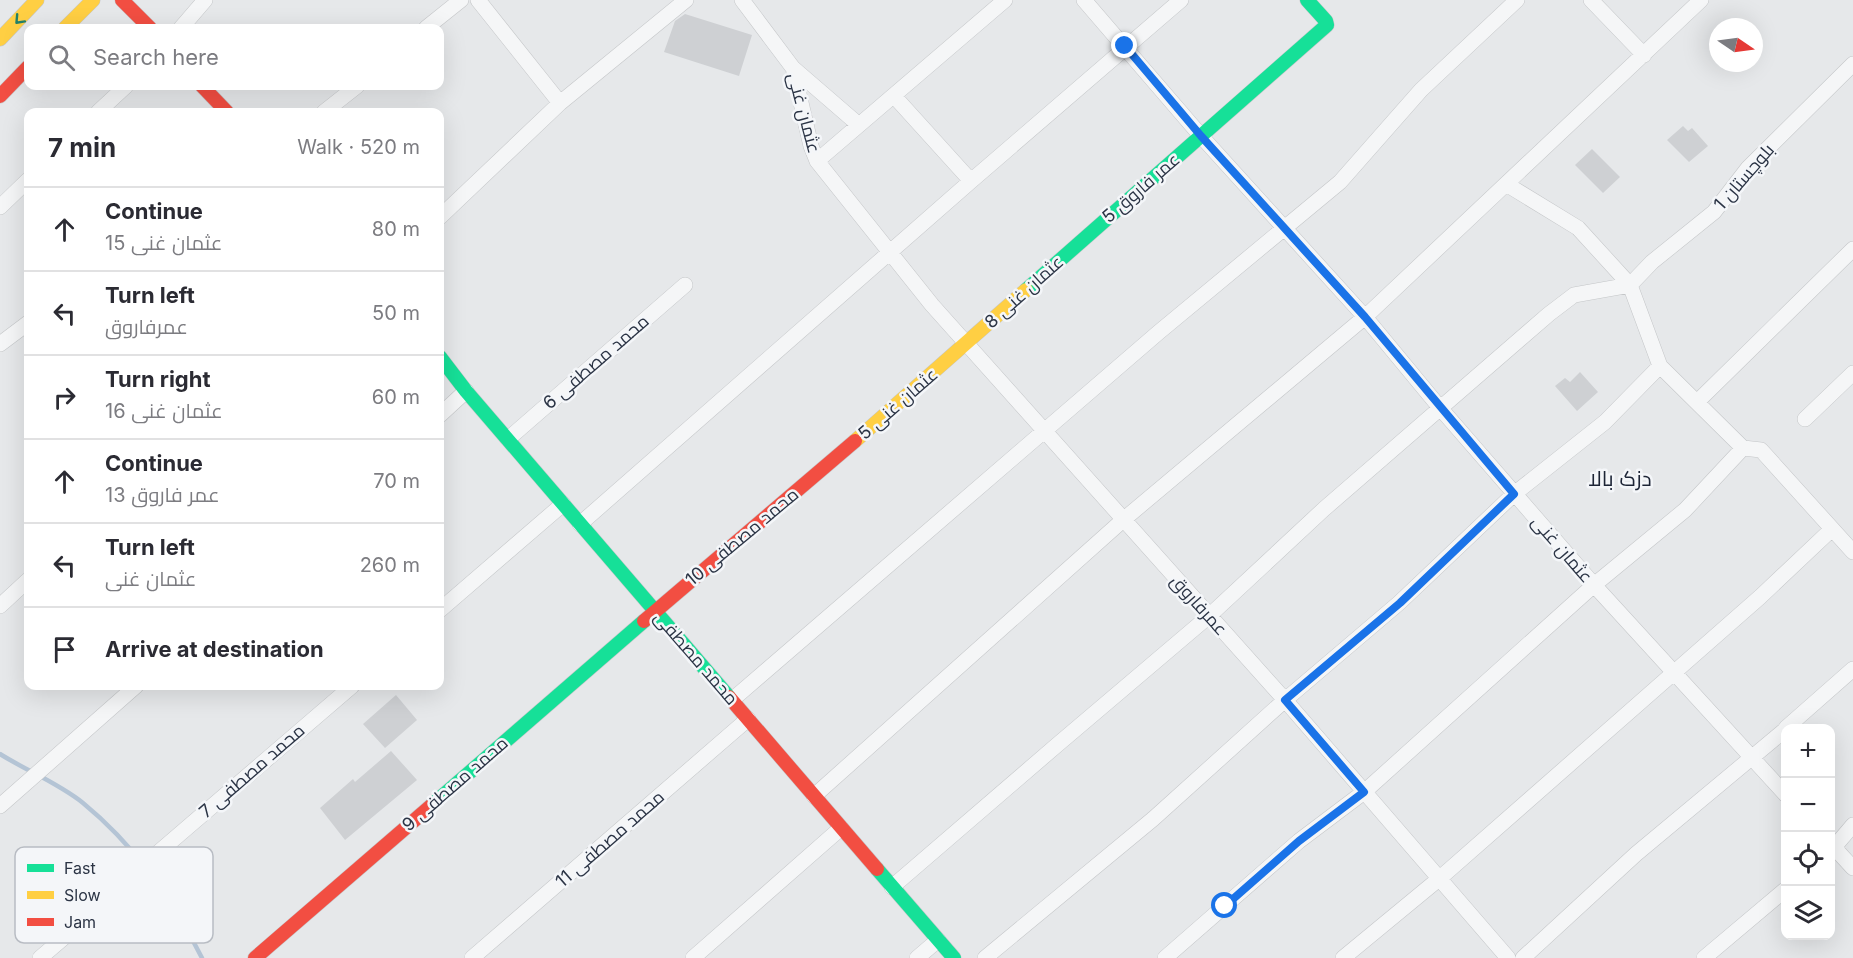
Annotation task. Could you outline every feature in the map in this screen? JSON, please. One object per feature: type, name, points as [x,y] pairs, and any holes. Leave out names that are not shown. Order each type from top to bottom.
[{"type":"main road","points":[[0,39],[37,0]]},
{"type":"main road","points":[[69,24],[93,0]]},
{"type":"main road","points":[[122,0],[146,24]]},
{"type":"main road","name":"عمر فاروق 5","points":[[1081,241],[1327,25],[1309,1]]},
{"type":"main road","points":[[0,96],[24,71]]},
{"type":"main road","points":[[206,90],[223,108]]},
{"type":"main road","name":"عثمان غنی 8","points":[[966,344],[1081,241]]},
{"type":"main road","name":"عثمان غنی 5","points":[[829,464],[966,344]]},
{"type":"main road","name":"محمد مصطفی","points":[[444,362],[466,391],[954,958]]},
{"type":"main road","name":"محمد مصطفی 10","points":[[655,611],[829,464]]},
{"type":"main road","name":"محمد مصطفی 9","points":[[255,958],[655,611]]},
{"type":"street","points":[[184,24],[204,0]]},
{"type":"street","points":[[431,24],[461,0]]},
{"type":"street","points":[[478,0],[560,103]]},
{"type":"street","points":[[444,214],[560,103],[686,0]]},
{"type":"street","name":"عثمان غنی","points":[[742,0],[793,68],[811,146],[817,161],[889,253]]},
{"type":"street","points":[[817,161],[1005,0]]},
{"type":"street","name":"عثمان غنی","points":[[1084,0],[1201,136],[1365,317],[1441,409],[1594,585],[1781,791]]},
{"type":"street","points":[[580,524],[1125,46],[1181,0]]},
{"type":"street","points":[[732,700],[1159,332],[1340,182],[1421,90],[1517,0]]},
{"type":"street","points":[[1591,0],[1644,55]]},
{"type":"street","points":[[814,796],[1123,520],[1365,317],[1701,0]]},
{"type":"street","name":"بلوچستان 1","points":[[1630,285],[1652,262],[1714,212],[1748,168],[1853,64]]},
{"type":"street","points":[[793,68],[859,125]]},
{"type":"street","points":[[102,108],[122,90]]},
{"type":"street","points":[[329,108],[352,90]]},
{"type":"street","points":[[894,96],[971,181]]},
{"type":"street","points":[[0,207],[24,184]]},
{"type":"street","points":[[1506,184],[1578,228],[1630,285],[1660,366],[1743,448],[1761,450],[1853,552]]},
{"type":"street","points":[[1697,402],[1853,249]]},
{"type":"street","name":"عمرفاروق","points":[[889,253],[966,344],[1285,700],[1508,958]]},
{"type":"street","name":"محمد مصطفی 6","points":[[508,440],[685,285]]},
{"type":"street","points":[[892,887],[1209,616],[1324,509],[1549,314],[1574,295],[1630,285]]},
{"type":"street","points":[[0,344],[24,326]]},
{"type":"street","points":[[985,958],[1153,819],[1285,700],[1400,603],[1514,494],[1605,422],[1660,366]]},
{"type":"street","points":[[1805,419],[1853,373]]},
{"type":"street","points":[[444,410],[466,391]]},
{"type":"street","points":[[1165,958],[1299,841],[1364,792],[1594,585],[1685,510],[1743,448]]},
{"type":"street","points":[[444,607],[563,504]]},
{"type":"street","points":[[1343,958],[1440,878],[1674,673],[1832,529]]},
{"type":"street","points":[[0,606],[24,584]]},
{"type":"street","points":[[1792,724],[1853,669]]},
{"type":"street","points":[[0,806],[131,690]]},
{"type":"street","name":"محمد مصطفی 7","points":[[165,847],[347,690]]},
{"type":"street","name":"محمد مصطفی 11","points":[[472,958],[748,719]]},
{"type":"street","points":[[1523,958],[1636,854],[1781,733]]},
{"type":"street","points":[[1835,845],[1853,825]]},
{"type":"street","points":[[693,958],[841,828]]},
{"type":"street","points":[[1835,851],[1853,868]]},
{"type":"street","points":[[1704,958],[1781,892]]},
{"type":"street","points":[[917,958],[938,940]]},
{"type":"street","name":"محمد مصطفی 7","points":[[40,958],[58,943]]},
{"type":"building","points":[[685,14],[752,35],[739,76],[664,52],[675,21]]},
{"type":"building","points":[[1683,126],[1688,131],[1692,128],[1708,146],[1689,162],[1667,140]]},
{"type":"building","points":[[1592,149],[1620,177],[1603,193],[1575,165]]},
{"type":"building","points":[[1580,372],[1598,392],[1577,411],[1555,386],[1565,378],[1570,382]]},
{"type":"building","points":[[396,695],[417,720],[385,748],[363,724]]},
{"type":"building","points":[[391,751],[417,780],[345,840],[320,808],[353,779],[355,782]]},
{"type":"waterway","points":[[0,754],[53,783],[83,803],[128,847]]},
{"type":"waterway","points":[[194,943],[202,958]]},
{"type":"traffic: fast","points":[[1026,290],[1327,25],[1307,0]]},
{"type":"traffic: fast","points":[[444,362],[466,391],[729,697]]},
{"type":"traffic: fast","points":[[432,805],[644,621]]},
{"type":"traffic: fast","points":[[877,869],[954,958]]},
{"type":"traffic: slow","points":[[0,39],[37,0]]},
{"type":"traffic: slow","points":[[69,24],[93,0]]},
{"type":"traffic: slow","points":[[855,441],[1026,290]]},
{"type":"traffic: jam","points":[[122,0],[146,24]]},
{"type":"traffic: jam","points":[[0,96],[24,71]]},
{"type":"traffic: jam","points":[[206,90],[223,108]]},
{"type":"traffic: jam","points":[[644,621],[855,441]]},
{"type":"traffic: jam","points":[[729,697],[877,869]]},
{"type":"traffic: jam","points":[[255,958],[432,805]]},
{"type":"district","name":"دزک بالا","points":[[1620,479]]},
{"type":"route","points":[[1125,46],[1201,136],[1365,317],[1514,494],[1400,603],[1285,700],[1364,792],[1299,841],[1225,906]]}]
